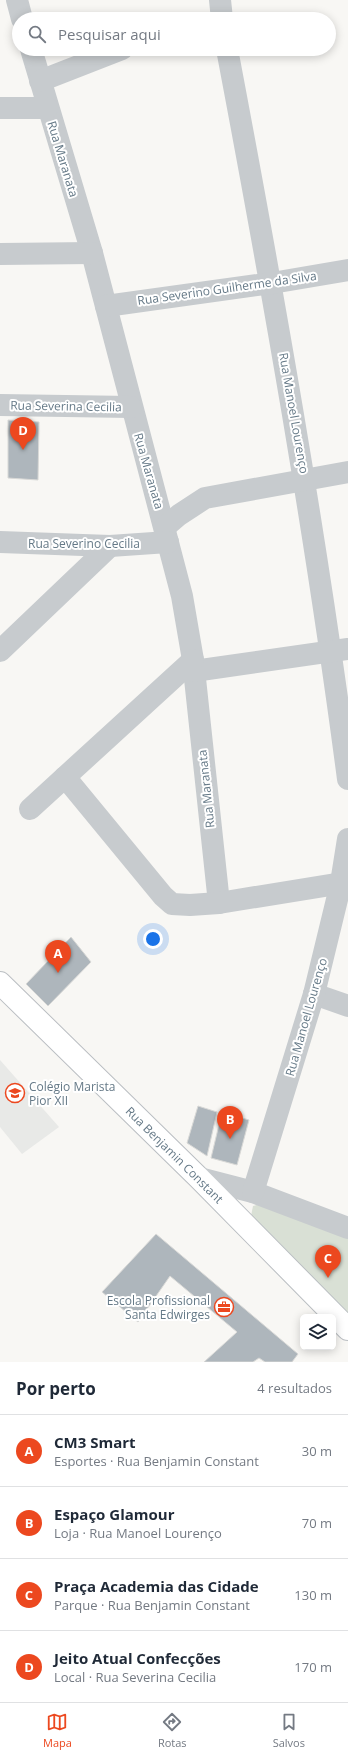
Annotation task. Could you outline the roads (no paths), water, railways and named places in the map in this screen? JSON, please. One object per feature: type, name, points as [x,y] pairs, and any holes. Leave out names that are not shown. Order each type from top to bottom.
[{"type":"main road","name":"Rua Benjamin Constant","points":[[0,983],[199,1178],[348,1330]]},
{"type":"street","points":[[17,0],[20,12]]},
{"type":"street","points":[[220,0],[221,12]]},
{"type":"street","name":"Rua Maranata","points":[[33,56],[92,253],[183,603],[193,665],[219,903]]},
{"type":"street","points":[[40,81],[104,56]]},
{"type":"street","name":"Rua Manoel Lourenço","points":[[228,56],[272,283],[305,479],[340,650],[348,779]]},
{"type":"street","points":[[0,108],[48,108]]},
{"type":"street","points":[[0,254],[92,253]]},
{"type":"street","name":"Rua Severino Guilherme da Silva","points":[[106,306],[272,283],[348,270]]},
{"type":"street","name":"Rua Severina Cecilia","points":[[0,405],[131,407]]},
{"type":"street","points":[[166,535],[179,515],[205,498],[348,472]]},
{"type":"street","name":"Rua Severino Cecilia","points":[[0,542],[110,546],[166,535]]},
{"type":"street","points":[[0,652],[110,546]]},
{"type":"street","points":[[30,809],[193,665],[340,650]]},
{"type":"street","points":[[65,777],[163,896],[172,904],[219,903],[345,882]]},
{"type":"street","name":"Rua Manoel Lourenço","points":[[253,1192],[314,994],[345,882],[348,839]]},
{"type":"street","points":[[314,994],[348,1006]]},
{"type":"street","points":[[199,1178],[253,1192],[348,1228]]},
{"type":"place","name":"Jeito Atual Confecções","points":[[23,450]]},
{"type":"place","name":"CM3 Smart","points":[[58,973]]},
{"type":"place","name":"Colégio Marista Pior XII","points":[[15,1093]]},
{"type":"place","name":"Espaço Glamour","points":[[230,1139]]},
{"type":"place","name":"Praça Academia das Cidade","points":[[328,1278]]},
{"type":"place","name":"Escola Profissional Santa Edwirges","points":[[224,1307]]}]
